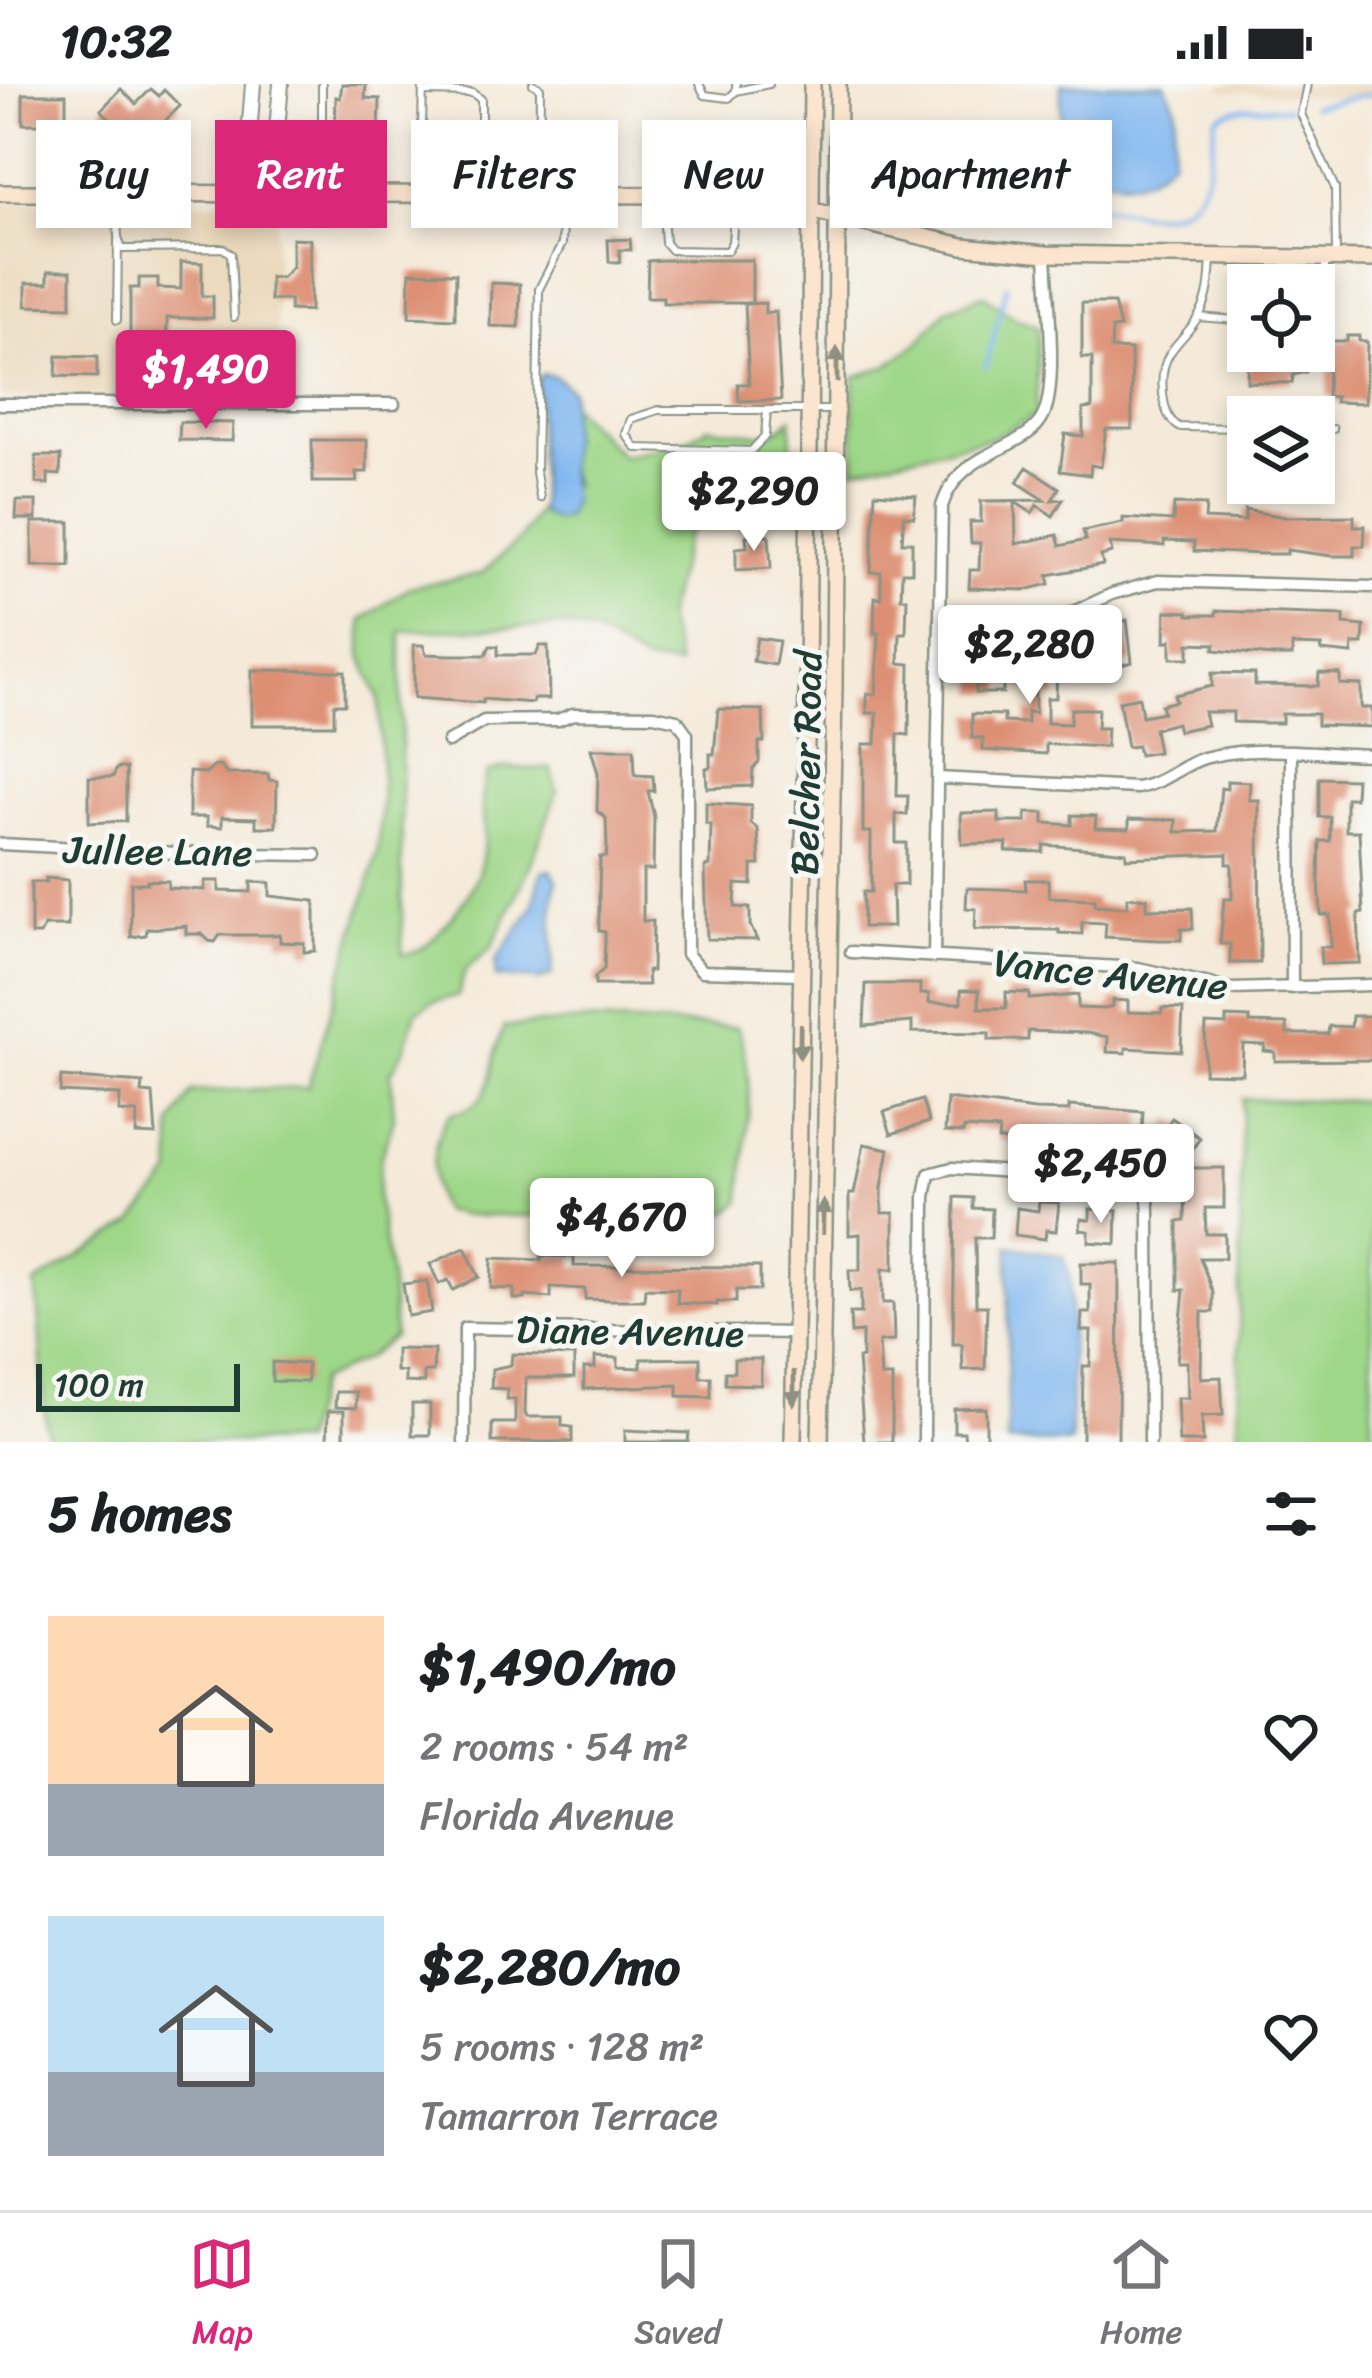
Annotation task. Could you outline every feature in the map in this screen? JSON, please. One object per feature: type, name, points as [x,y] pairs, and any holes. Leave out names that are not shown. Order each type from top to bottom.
[{"type":"main road","name":"Belcher Road","points":[[793,1442],[812,84]]},
{"type":"main road","name":"Belcher Road","points":[[838,84],[838,120]]},
{"type":"main road","points":[[0,194],[36,194]]},
{"type":"main road","points":[[806,210],[830,216]]},
{"type":"main road","name":"Belcher Road","points":[[820,1442],[838,228]]},
{"type":"main road","points":[[883,228],[963,246],[1046,254],[1372,259]]},
{"type":"street","points":[[252,120],[256,84],[281,86],[278,120]]},
{"type":"street","points":[[934,957],[942,506],[948,485],[962,471],[1037,425],[1045,412],[1050,386],[1046,254]]},
{"type":"street","points":[[0,404],[394,404]]},
{"type":"street","points":[[940,616],[1063,617],[1112,594],[1158,581],[1372,587]]},
{"type":"street","points":[[448,742],[484,721],[558,720],[573,714],[654,715],[677,720],[687,734],[687,954],[702,971],[801,974]]},
{"type":"street","points":[[938,778],[1137,788],[1160,784],[1200,759],[1234,752],[1372,755]]},
{"type":"street","points":[[1291,754],[1292,988]]},
{"type":"street","name":"Jullee Lane","points":[[0,844],[316,854]]},
{"type":"street","name":"Vance Avenue","points":[[851,952],[1138,968],[1232,989],[1372,985]]},
{"type":"street","points":[[924,1442],[925,1197],[929,1174],[952,1168],[1145,1181],[1150,1442]]},
{"type":"street","name":"Diane Avenue","points":[[464,1442],[465,1328],[794,1333]]},
{"type":"lane","points":[[322,84],[322,120]]},
{"type":"lane","points":[[532,84],[540,88],[540,120]]},
{"type":"lane","points":[[699,84],[705,95],[716,99],[729,98],[736,87],[769,84]]},
{"type":"lane","points":[[1307,84],[1300,114],[1335,188],[1329,264]]},
{"type":"lane","points":[[422,120],[423,88],[472,93],[481,99],[481,120]]},
{"type":"lane","points":[[117,320],[118,228]]},
{"type":"lane","points":[[540,498],[536,433],[539,289],[562,244],[563,228]]},
{"type":"lane","points":[[664,228],[665,243],[671,250],[727,251],[733,228]]},
{"type":"lane","points":[[118,237],[122,249],[223,248],[231,254],[234,317]]},
{"type":"lane","points":[[1211,256],[1206,301],[1199,317],[1167,354],[1161,377],[1170,421],[1179,427],[1227,428]]},
{"type":"lane","points":[[1199,317],[1227,319]]},
{"type":"lane","points":[[767,410],[765,436],[751,451],[636,448],[626,434],[631,419],[659,410],[767,410],[836,410]]},
{"type":"shaded area","points":[[1222,84],[1372,84],[1372,100],[1222,90]]},
{"type":"shaded area","points":[[0,201],[36,201],[36,228],[191,228],[191,202],[215,202],[215,228],[276,228],[276,397],[0,396]]},
{"type":"green space","points":[[984,295],[1014,317],[1039,327],[1036,414],[991,438],[854,469],[854,377],[887,366],[918,343],[947,309]]},
{"type":"green space","points":[[569,404],[623,456],[687,440],[708,427],[762,434],[782,428],[791,418],[793,486],[718,503],[687,535],[666,617],[678,666],[643,662],[597,634],[565,626],[401,631],[402,954],[419,950],[433,939],[474,884],[484,845],[487,773],[504,768],[551,769],[557,792],[530,866],[492,947],[465,970],[458,996],[434,1001],[416,1012],[391,1073],[394,1119],[381,1155],[377,1198],[394,1336],[367,1358],[319,1381],[302,1442],[49,1442],[35,1284],[133,1223],[172,1174],[172,1125],[192,1092],[308,1087],[378,853],[382,800],[379,699],[362,656],[362,620],[410,587],[481,574],[521,538],[540,506],[573,486],[568,465]]},
{"type":"green space","points":[[584,1021],[737,1027],[749,1091],[741,1202],[728,1212],[708,1215],[465,1216],[442,1211],[433,1176],[439,1135],[450,1114],[467,1109],[485,1092],[504,1027]]},
{"type":"green space","points":[[1242,1099],[1372,1101],[1372,1442],[1238,1442]]},
{"type":"water","points":[[1061,84],[1165,84],[1176,107],[1172,158],[1146,178],[1112,180],[1112,120],[1060,120]]},
{"type":"water","points":[[542,374],[556,377],[571,390],[568,465],[572,502],[566,517],[555,520],[541,514],[540,503],[537,382]]},
{"type":"water","points":[[551,870],[557,880],[552,975],[540,980],[496,977],[496,960],[532,909],[542,871]]},
{"type":"water","points":[[1009,1246],[1063,1256],[1070,1278],[1071,1442],[1007,1442]]},
{"type":"building","points":[[342,84],[366,84],[365,98],[380,99],[379,120],[335,120],[336,97],[340,98]]},
{"type":"building","points":[[121,89],[136,104],[151,89],[159,96],[164,90],[180,106],[166,120],[111,120],[101,110]]},
{"type":"building","points":[[23,94],[66,94],[66,120],[23,124]]},
{"type":"building","points":[[292,238],[310,239],[310,311],[290,310],[290,300],[270,300],[270,277],[281,278],[292,267]]},
{"type":"building","points":[[630,239],[631,250],[619,250],[620,262],[609,262],[608,240]]},
{"type":"building","points":[[752,260],[752,303],[663,303],[663,297],[647,297],[648,261]]},
{"type":"building","points":[[181,262],[202,263],[202,296],[213,296],[213,318],[167,318],[167,339],[130,339],[130,288],[139,288],[139,278],[158,278],[158,288],[181,289]]},
{"type":"building","points":[[48,271],[71,271],[71,307],[26,306],[26,283],[48,283]]},
{"type":"building","points":[[410,272],[456,273],[455,319],[409,317]]},
{"type":"building","points":[[491,283],[520,284],[519,327],[490,326]]},
{"type":"building","points":[[765,303],[765,313],[776,312],[781,400],[739,401],[738,384],[749,384],[745,304]]},
{"type":"building","points":[[1082,303],[1114,303],[1120,328],[1112,329],[1111,349],[1131,350],[1132,429],[1106,429],[1101,467],[1091,465],[1090,475],[1060,471],[1065,434],[1083,436],[1083,409],[1092,408],[1092,358],[1082,358]]},
{"type":"building","points":[[1347,336],[1359,336],[1359,341],[1367,342],[1365,403],[1335,402],[1335,396],[1327,396],[1328,372],[1335,372],[1335,341],[1347,341]]},
{"type":"building","points":[[57,356],[97,357],[97,377],[56,376]]},
{"type":"building","points":[[1247,372],[1306,372],[1293,375],[1292,383],[1247,382]]},
{"type":"building","points":[[180,422],[233,423],[232,441],[179,440]]},
{"type":"building","points":[[312,440],[367,440],[367,472],[356,472],[357,482],[313,482]]},
{"type":"building","points":[[36,456],[61,456],[60,475],[48,474],[48,484],[36,483]]},
{"type":"building","points":[[1027,467],[1059,488],[1052,500],[1063,499],[1053,516],[1037,505],[1032,513],[1015,502],[1016,544],[1057,535],[1060,546],[1086,540],[1083,531],[1123,523],[1123,518],[1173,521],[1174,504],[1206,505],[1205,519],[1245,521],[1245,510],[1285,517],[1354,516],[1354,526],[1365,526],[1364,546],[1354,546],[1354,556],[1332,556],[1287,550],[1287,554],[1194,551],[1194,542],[1164,541],[1164,546],[1110,543],[1112,553],[1101,556],[1103,565],[1048,575],[1050,584],[1025,590],[969,588],[970,570],[979,570],[980,543],[971,543],[970,522],[981,522],[981,501],[1045,500],[1017,482]]},
{"type":"building","points":[[875,493],[916,496],[914,517],[904,516],[902,542],[912,542],[912,572],[902,572],[906,633],[900,633],[899,663],[910,664],[909,735],[898,734],[897,796],[908,796],[907,815],[896,814],[896,843],[906,843],[906,885],[892,885],[893,927],[863,927],[863,892],[871,892],[871,832],[863,832],[863,744],[876,744],[877,713],[867,713],[867,694],[876,694],[879,633],[874,633],[875,597],[881,598],[881,572],[871,572]]},
{"type":"building","points":[[17,501],[36,501],[36,519],[16,519]]},
{"type":"building","points":[[32,522],[70,522],[70,566],[32,566]]},
{"type":"building","points":[[769,535],[771,568],[736,570],[736,548],[747,547],[746,536]]},
{"type":"building","points":[[1166,611],[1344,615],[1344,624],[1364,626],[1363,644],[1353,644],[1352,654],[1292,645],[1292,656],[1273,656],[1189,643],[1189,658],[1171,658],[1171,640],[1165,642]]},
{"type":"building","points":[[1127,620],[1132,662],[1076,676],[1068,647],[1087,642],[1090,652],[1115,645],[1110,625]]},
{"type":"building","points":[[757,638],[779,641],[775,665],[753,661]]},
{"type":"building","points":[[414,645],[423,645],[426,654],[450,655],[486,655],[490,646],[498,646],[498,655],[536,655],[540,646],[548,646],[549,699],[533,699],[533,703],[483,699],[483,703],[414,698]]},
{"type":"building","points":[[1036,649],[1036,659],[1057,659],[1056,698],[1047,698],[1047,723],[1070,724],[1071,709],[1098,709],[1097,728],[1107,728],[1106,747],[1046,744],[1046,754],[983,750],[983,738],[972,738],[972,714],[1004,715],[1004,722],[1027,723],[1027,712],[1035,713],[1035,688],[1025,688],[1025,678],[1003,677],[1003,693],[976,693],[977,652]]},
{"type":"building","points":[[252,670],[345,671],[345,704],[334,704],[334,725],[252,725]]},
{"type":"building","points":[[1212,673],[1255,674],[1255,685],[1318,686],[1319,673],[1340,674],[1340,684],[1361,685],[1361,708],[1372,708],[1372,727],[1317,725],[1317,714],[1282,714],[1282,723],[1264,723],[1233,722],[1233,712],[1204,712],[1207,725],[1178,731],[1176,723],[1154,729],[1158,752],[1139,755],[1137,746],[1127,747],[1119,701],[1139,697],[1142,716],[1163,712],[1161,705],[1176,701],[1174,695],[1212,686]]},
{"type":"building","points":[[718,709],[763,710],[764,742],[759,742],[752,786],[707,788],[706,768],[714,754]]},
{"type":"building","points":[[591,749],[634,749],[635,775],[653,776],[654,791],[648,791],[654,817],[653,870],[643,870],[643,921],[653,921],[648,985],[595,985],[595,977],[604,969],[599,890],[600,857],[606,857],[607,848],[606,818],[597,811],[598,773]]},
{"type":"building","points":[[214,766],[227,774],[268,774],[269,780],[277,781],[276,827],[256,827],[256,818],[222,817],[222,827],[207,826],[207,817],[189,817],[189,772],[207,773]]},
{"type":"building","points":[[117,768],[126,768],[126,821],[89,823],[89,777],[113,777]]},
{"type":"building","points":[[1319,778],[1356,779],[1355,798],[1346,798],[1346,831],[1359,831],[1360,963],[1321,964],[1320,947],[1331,947],[1330,915],[1321,915],[1319,878],[1320,841],[1330,841],[1330,817],[1319,817]]},
{"type":"building","points":[[1227,781],[1250,782],[1249,800],[1259,800],[1260,963],[1230,963],[1230,944],[1220,944],[1224,899],[1232,899],[1232,864],[1227,864],[1227,854],[1126,858],[1126,852],[1109,850],[1044,845],[1043,852],[1006,851],[1007,843],[962,844],[961,813],[999,812],[999,822],[1026,822],[1026,813],[1044,813],[1044,823],[1072,825],[1072,815],[1096,816],[1095,828],[1129,829],[1129,819],[1176,820],[1176,832],[1217,831],[1221,788],[1227,789]]},
{"type":"building","points":[[706,803],[751,806],[760,865],[752,865],[752,885],[736,884],[735,907],[750,908],[750,925],[757,940],[707,939],[705,867],[710,866],[711,825],[706,824]]},
{"type":"building","points":[[46,878],[68,880],[68,926],[44,926],[40,935],[31,935],[31,882],[46,882]]},
{"type":"building","points":[[1025,880],[1048,880],[1049,897],[1095,899],[1095,905],[1127,907],[1127,897],[1147,898],[1147,909],[1192,908],[1193,929],[1181,929],[1181,940],[1158,940],[1105,937],[1106,923],[1082,922],[1082,934],[975,929],[976,909],[966,908],[967,888],[1026,890]]},
{"type":"building","points":[[168,881],[168,888],[204,890],[205,881],[219,881],[219,891],[251,892],[251,882],[270,883],[270,896],[315,901],[315,951],[304,952],[304,943],[280,942],[280,935],[220,935],[215,942],[209,941],[202,934],[186,934],[186,926],[147,929],[146,935],[131,937],[131,883]]},
{"type":"building","points":[[866,984],[920,984],[920,994],[929,994],[929,1003],[961,1003],[961,990],[979,990],[979,1008],[1006,1008],[1006,992],[1029,993],[1029,999],[1078,995],[1078,1008],[1106,1009],[1112,1000],[1128,1001],[1128,1012],[1183,1009],[1181,1051],[1126,1048],[1126,1053],[1107,1052],[1108,1037],[1087,1033],[1028,1031],[1028,1040],[989,1040],[989,1033],[912,1032],[912,1022],[864,1026]]},
{"type":"building","points":[[1352,1016],[1372,1016],[1372,1060],[1275,1061],[1275,1052],[1264,1051],[1265,1045],[1243,1044],[1242,1074],[1204,1073],[1206,1024],[1226,1025],[1226,1017],[1250,1018],[1250,1023],[1287,1024],[1287,1034],[1328,1034],[1329,1026],[1351,1027]]},
{"type":"building","points":[[61,1077],[143,1083],[142,1093],[153,1094],[156,1135],[136,1134],[137,1113],[119,1112],[120,1095],[60,1092]]},
{"type":"building","points":[[947,1099],[1035,1110],[1069,1111],[1069,1106],[1143,1112],[1141,1146],[1070,1145],[1070,1139],[1034,1137],[1034,1142],[998,1140],[999,1130],[945,1132]]},
{"type":"building","points":[[922,1100],[929,1122],[891,1134],[884,1112]]},
{"type":"building","points":[[1172,1118],[1200,1138],[1186,1158],[1158,1138]]},
{"type":"building","points":[[864,1144],[889,1149],[882,1213],[894,1213],[894,1269],[883,1269],[883,1303],[893,1303],[894,1341],[879,1342],[881,1377],[892,1377],[892,1442],[864,1442],[858,1359],[862,1358],[862,1332],[851,1333],[850,1313],[861,1313],[861,1290],[850,1291],[849,1270],[860,1270],[860,1234],[849,1235],[849,1194],[854,1194]]},
{"type":"building","points":[[1186,1168],[1224,1168],[1224,1208],[1205,1208],[1206,1234],[1225,1234],[1225,1258],[1200,1258],[1213,1293],[1213,1312],[1202,1312],[1201,1378],[1221,1377],[1223,1415],[1202,1416],[1203,1442],[1179,1442],[1177,1398],[1188,1398],[1187,1362],[1177,1362],[1184,1290],[1178,1290],[1178,1222],[1185,1221]]},
{"type":"building","points":[[955,1197],[973,1198],[973,1208],[992,1209],[991,1238],[975,1238],[976,1306],[987,1306],[985,1369],[963,1370],[962,1344],[953,1344]]},
{"type":"building","points":[[1039,1202],[1059,1203],[1056,1231],[1046,1230],[1045,1239],[1015,1235],[1017,1208],[1038,1211]]},
{"type":"building","points":[[1090,1209],[1117,1210],[1116,1244],[1089,1242],[1089,1231],[1080,1230],[1081,1219],[1090,1220]]},
{"type":"building","points":[[465,1248],[479,1277],[453,1290],[448,1280],[439,1284],[430,1264]]},
{"type":"building","points":[[541,1256],[574,1257],[574,1266],[760,1267],[760,1290],[736,1290],[736,1302],[717,1305],[677,1303],[678,1289],[645,1288],[644,1300],[613,1300],[585,1299],[585,1289],[551,1287],[551,1298],[514,1299],[514,1289],[491,1288],[492,1258],[541,1260]]},
{"type":"building","points":[[1081,1263],[1119,1263],[1118,1442],[1082,1442],[1083,1366],[1090,1366],[1091,1331],[1081,1331],[1082,1313],[1090,1313],[1090,1284],[1081,1284]]},
{"type":"building","points":[[427,1281],[432,1312],[408,1316],[403,1284]]},
{"type":"building","points":[[396,1349],[434,1350],[433,1372],[424,1372],[424,1383],[405,1382],[405,1372],[396,1371]]},
{"type":"building","points":[[512,1354],[574,1356],[574,1378],[526,1378],[525,1413],[527,1417],[562,1417],[562,1426],[572,1427],[572,1442],[492,1442],[492,1423],[515,1423],[515,1399],[507,1399],[507,1389],[491,1388],[492,1369],[511,1365]]},
{"type":"building","points":[[595,1357],[618,1358],[618,1367],[641,1368],[641,1359],[700,1358],[700,1377],[711,1377],[711,1397],[678,1396],[678,1385],[584,1389],[584,1368],[595,1368]]},
{"type":"building","points":[[734,1359],[761,1359],[761,1385],[725,1384],[725,1372],[734,1372]]},
{"type":"building","points":[[272,1362],[307,1364],[307,1382],[272,1381]]},
{"type":"building","points":[[336,1392],[356,1392],[356,1408],[335,1407]]},
{"type":"building","points":[[412,1404],[430,1404],[430,1435],[412,1435]]},
{"type":"building","points":[[986,1408],[986,1442],[965,1442],[964,1432],[954,1432],[954,1409]]},
{"type":"building","points":[[328,1411],[344,1411],[344,1442],[327,1442]]},
{"type":"building","points":[[625,1430],[689,1433],[688,1442],[625,1442]]},
{"type":"waterway","points":[[1312,106],[1372,94]]},
{"type":"waterway","points":[[1112,209],[1162,214],[1179,209],[1201,188],[1216,118],[1241,108],[1289,108]]},
{"type":"waterway","points":[[986,367],[1007,285]]}]
